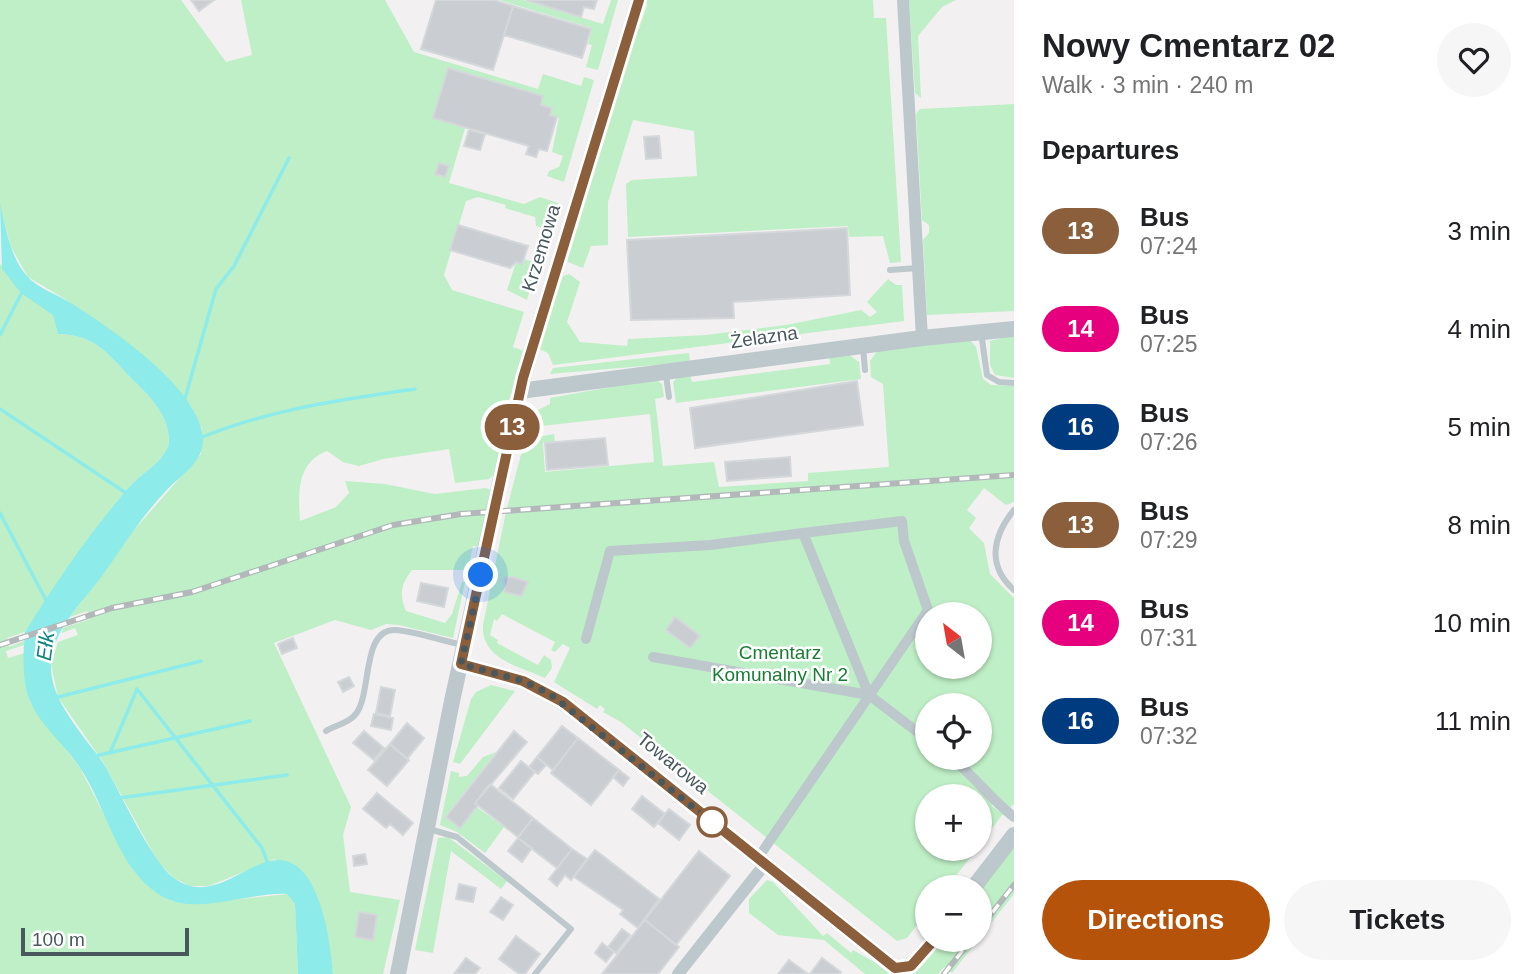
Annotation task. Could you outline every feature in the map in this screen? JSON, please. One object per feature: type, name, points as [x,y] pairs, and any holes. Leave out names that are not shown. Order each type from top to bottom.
[{"type":"street","name":"Krzemowa","points":[[465,645],[520,391],[639,0]]},
{"type":"street","points":[[903,0],[922,338]]},
{"type":"street","name":"Żelazna","points":[[520,391],[922,338],[1014,329]]},
{"type":"street","points":[[586,639],[610,551],[710,545],[902,521],[904,541],[928,610],[869,695],[762,861],[678,974]]},
{"type":"street","points":[[803,533],[869,695]]},
{"type":"street","points":[[398,974],[465,645]]},
{"type":"street","points":[[653,657],[869,695],[915,730]]},
{"type":"street","name":"Towarowa","points":[[461,664],[523,681],[556,698],[895,968],[911,966],[923,952]]},
{"type":"street","points":[[967,770],[994,802],[1014,817]]},
{"type":"street","points":[[983,875],[1014,835]]},
{"type":"lane","points":[[890,270],[918,268]]},
{"type":"lane","points":[[981,331],[987,375],[992,380],[1014,383]]},
{"type":"lane","points":[[862,346],[865,370]]},
{"type":"lane","points":[[666,372],[669,397]]},
{"type":"lane","points":[[510,434],[531,432]]},
{"type":"lane","points":[[1014,510],[999,533],[994,551],[995,561],[1004,581],[1014,590]]},
{"type":"lane","points":[[326,731],[354,717],[360,708],[374,641],[382,633],[394,630],[465,645]]},
{"type":"lane","points":[[427,829],[457,837],[571,929],[535,974]]},
{"type":"green space","points":[[0,0],[181,0],[226,62],[252,55],[241,0],[385,0],[414,52],[538,89],[543,74],[581,86],[584,77],[594,80],[564,182],[547,176],[549,171],[559,167],[563,156],[552,152],[559,118],[550,115],[551,108],[541,105],[543,96],[449,68],[433,118],[465,128],[449,183],[524,204],[540,197],[558,203],[549,230],[536,226],[535,217],[505,208],[506,205],[478,197],[466,201],[444,275],[452,290],[524,312],[513,347],[524,351],[509,400],[496,473],[489,479],[455,483],[449,449],[383,459],[359,466],[343,462],[327,451],[310,463],[302,480],[300,521],[336,507],[349,493],[345,481],[385,484],[435,494],[486,488],[493,491],[482,547],[473,546],[468,570],[412,570],[403,585],[402,599],[406,611],[445,623],[452,614],[462,582],[465,582],[453,638],[399,625],[386,624],[371,630],[335,620],[274,643],[351,807],[343,835],[350,892],[400,900],[383,974],[333,974],[275,859],[209,886],[190,886],[174,878],[158,862],[103,762],[58,697],[51,664],[58,642],[78,635],[75,628],[62,633],[63,628],[90,619],[87,611],[70,617],[134,530],[201,454],[202,429],[192,407],[65,299],[28,277],[11,247],[0,206]]},
{"type":"green space","points":[[499,0],[523,0],[603,24],[611,0],[618,0],[598,70],[586,67],[592,45],[588,44],[592,28]]},
{"type":"green space","points":[[645,0],[873,0],[874,18],[886,18],[901,262],[890,263],[883,236],[849,237],[848,226],[628,237],[626,184],[632,180],[697,176],[694,131],[633,120],[608,202],[608,245],[591,246],[583,268],[568,262],[566,256],[636,28],[639,29],[647,5]]},
{"type":"green space","points":[[909,0],[956,0],[942,7],[918,36],[921,98],[915,93]]},
{"type":"green space","points":[[1014,104],[1014,311],[927,315],[923,240],[929,233],[929,225],[922,220],[916,114],[920,109]]},
{"type":"green space","points":[[524,259],[537,263],[527,300],[507,290],[516,262],[522,264]]},
{"type":"green space","points":[[0,264],[54,315],[58,334],[80,337],[97,346],[142,389],[161,413],[169,441],[168,448],[159,460],[131,485],[103,519],[25,632],[7,638],[9,647],[24,641],[24,645],[6,651],[8,658],[25,653],[30,702],[80,768],[125,855],[154,891],[172,901],[191,904],[287,894],[295,904],[298,974],[0,974]]},
{"type":"green space","points":[[569,274],[580,282],[567,322],[580,342],[627,346],[628,339],[706,335],[786,325],[861,310],[870,317],[877,312],[867,302],[888,279],[896,285],[902,285],[904,321],[553,365],[548,353],[537,348],[563,276]]},
{"type":"green space","points":[[1014,335],[1014,378],[995,375],[990,365],[990,341]]},
{"type":"green space","name":"Cmentarz Komunalny Nr 2","points":[[969,339],[976,347],[983,379],[991,385],[1014,386],[1014,502],[1006,505],[984,488],[967,510],[976,518],[969,528],[984,543],[990,574],[1014,598],[1014,804],[1010,808],[994,802],[992,806],[992,784],[915,784],[915,861],[968,861],[956,875],[915,875],[915,928],[907,938],[897,941],[621,722],[603,712],[605,709],[600,705],[597,709],[554,682],[570,648],[563,644],[555,652],[551,650],[555,642],[502,614],[497,621],[494,619],[490,635],[498,640],[497,643],[538,665],[544,655],[551,660],[552,668],[545,678],[495,654],[484,637],[483,625],[506,512],[525,439],[554,434],[555,442],[543,443],[545,472],[654,462],[650,414],[523,428],[528,415],[550,404],[550,398],[655,379],[662,384],[664,397],[655,399],[663,466],[714,462],[719,487],[808,481],[808,473],[889,467],[883,384],[871,377],[870,361],[878,350]]},
{"type":"green space","points":[[689,353],[690,362],[550,374],[553,368]]},
{"type":"green space","points":[[848,354],[859,362],[861,379],[676,403],[673,382],[679,376],[690,375],[692,382],[830,364],[829,356]]},
{"type":"green space","points":[[491,685],[515,691],[460,764],[453,762],[471,699],[476,692]]},
{"type":"green space","points":[[496,752],[445,817],[460,828],[477,807],[504,827],[485,853],[457,832],[440,825],[451,771],[459,773],[459,777],[467,776],[483,757]]},
{"type":"green space","name":"Cmentarz Komunalny Nr 2","points":[[992,806],[1003,814],[992,828]]},
{"type":"green space","points":[[448,837],[507,881],[501,889],[451,851],[433,953],[415,950],[438,838]]},
{"type":"green space","points":[[1014,845],[1014,894],[992,922],[992,875]]},
{"type":"green space","points":[[767,880],[773,882],[823,936],[827,933],[851,953],[853,950],[895,974],[865,974],[824,940],[778,935],[749,913],[749,899]]},
{"type":"green space","points":[[929,952],[969,952],[952,973],[944,967],[938,974],[907,974]]},
{"type":"water","name":"Ełk","points":[[0,204],[13,251],[27,276],[106,327],[151,361],[188,401],[199,421],[203,440],[195,463],[148,512],[63,628],[53,652],[51,665],[57,695],[73,723],[105,766],[146,842],[165,870],[174,878],[188,885],[215,885],[265,862],[277,860],[292,863],[304,873],[313,887],[326,924],[333,974],[298,974],[295,904],[287,894],[196,904],[170,900],[152,889],[126,859],[89,782],[30,701],[24,677],[25,632],[88,538],[131,485],[159,460],[168,448],[169,441],[165,422],[156,405],[112,358],[98,346],[80,337],[58,334],[53,315],[21,293],[2,269]]},
{"type":"building","points":[[191,0],[214,0],[199,11]]},
{"type":"building","points":[[436,0],[494,0],[513,6],[493,70],[421,49]]},
{"type":"building","points":[[526,0],[597,0],[594,9],[584,7],[581,17]]},
{"type":"building","points":[[513,6],[591,29],[582,58],[504,35]]},
{"type":"building","points":[[448,68],[543,96],[541,105],[552,108],[550,115],[557,117],[547,151],[539,149],[536,157],[526,154],[529,146],[433,118]]},
{"type":"building","points":[[469,130],[485,134],[480,150],[464,146]]},
{"type":"building","points":[[659,136],[661,158],[646,159],[644,137]]},
{"type":"building","points":[[439,163],[449,166],[445,177],[435,174]]},
{"type":"building","points":[[458,225],[528,246],[522,264],[516,262],[510,268],[450,250]]},
{"type":"building","points":[[847,228],[850,295],[733,302],[734,318],[631,320],[627,240]]},
{"type":"building","points":[[857,381],[863,425],[695,448],[690,408]]},
{"type":"building","points":[[605,438],[608,465],[547,470],[545,443]]},
{"type":"building","points":[[790,457],[791,476],[727,481],[725,462]]},
{"type":"building","points":[[513,577],[528,582],[521,596],[505,592],[503,578]]},
{"type":"building","points":[[421,583],[448,588],[444,607],[417,601]]},
{"type":"building","points":[[675,617],[700,636],[690,648],[666,630]]},
{"type":"building","points":[[293,638],[297,648],[282,654],[278,644]]},
{"type":"building","points":[[349,677],[354,686],[343,692],[338,682]]},
{"type":"building","points":[[381,687],[395,690],[390,716],[376,713]]},
{"type":"building","points":[[374,714],[393,718],[391,730],[371,726]]},
{"type":"building","points":[[407,723],[424,738],[407,759],[390,744]]},
{"type":"building","points":[[562,726],[578,738],[553,770],[537,757]]},
{"type":"building","points":[[364,731],[384,748],[374,760],[353,743]]},
{"type":"building","points":[[514,731],[527,742],[475,803],[478,805],[460,828],[446,817]]},
{"type":"building","points":[[578,738],[619,770],[591,805],[551,773]]},
{"type":"building","points":[[390,744],[409,760],[387,786],[368,770]]},
{"type":"building","points":[[537,757],[546,765],[538,774],[529,767]]},
{"type":"building","points":[[521,761],[535,772],[513,799],[499,788]]},
{"type":"building","points":[[619,770],[629,778],[623,786],[613,777]]},
{"type":"building","points":[[490,784],[533,818],[518,837],[475,803]]},
{"type":"building","points":[[377,793],[413,823],[403,835],[390,824],[386,828],[363,809]]},
{"type":"building","points":[[642,796],[665,814],[654,827],[632,809]]},
{"type":"building","points":[[669,809],[690,825],[679,840],[658,823]]},
{"type":"building","points":[[533,818],[572,849],[557,868],[518,838]]},
{"type":"building","points":[[518,838],[532,848],[522,862],[508,851]]},
{"type":"building","points":[[572,849],[587,859],[571,880],[565,875],[557,886],[549,879]]},
{"type":"building","points":[[595,850],[659,899],[638,928],[620,914],[623,910],[574,877]]},
{"type":"building","points":[[699,851],[730,876],[676,945],[645,920]]},
{"type":"building","points":[[365,854],[367,864],[354,866],[353,856]]},
{"type":"building","points":[[459,884],[476,888],[473,902],[456,899]]},
{"type":"building","points":[[501,897],[513,905],[503,920],[490,912]]},
{"type":"building","points":[[359,912],[377,915],[373,940],[355,937]]},
{"type":"building","points":[[645,920],[679,947],[658,974],[602,974]]},
{"type":"building","points":[[622,929],[630,935],[616,953],[608,947]]},
{"type":"building","points":[[516,936],[540,954],[525,974],[519,974],[499,959]]},
{"type":"building","points":[[602,943],[614,952],[606,962],[595,953]]},
{"type":"building","points":[[466,958],[480,968],[475,974],[454,974]]},
{"type":"building","points":[[822,958],[841,972],[810,974]]},
{"type":"building","points":[[789,960],[808,974],[778,974]]},
{"type":"waterway","points":[[184,402],[216,289],[234,266],[289,158]]},
{"type":"waterway","points":[[0,335],[23,290]]},
{"type":"waterway","points":[[200,438],[279,413],[415,389]]},
{"type":"waterway","points":[[0,409],[129,495]]},
{"type":"waterway","points":[[0,513],[48,604]]},
{"type":"waterway","points":[[54,698],[201,661]]},
{"type":"waterway","points":[[110,753],[137,689],[262,848],[269,867]]},
{"type":"waterway","points":[[95,756],[250,721]]},
{"type":"waterway","points":[[119,798],[287,775]]},
{"type":"railway","points":[[0,645],[112,608],[192,592],[393,525],[461,514],[1014,475]]},
{"type":"railway","points":[[992,913],[1014,885]]},
{"type":"railway","points":[[944,974],[961,952]]},
{"type":"bus line","name":"13","points":[[639,0],[523,378],[461,664],[523,681],[563,702],[895,968],[911,966],[924,952]]},
{"type":"route","points":[[481,575],[461,664],[523,681],[550,694],[714,823],[712,822]]}]
